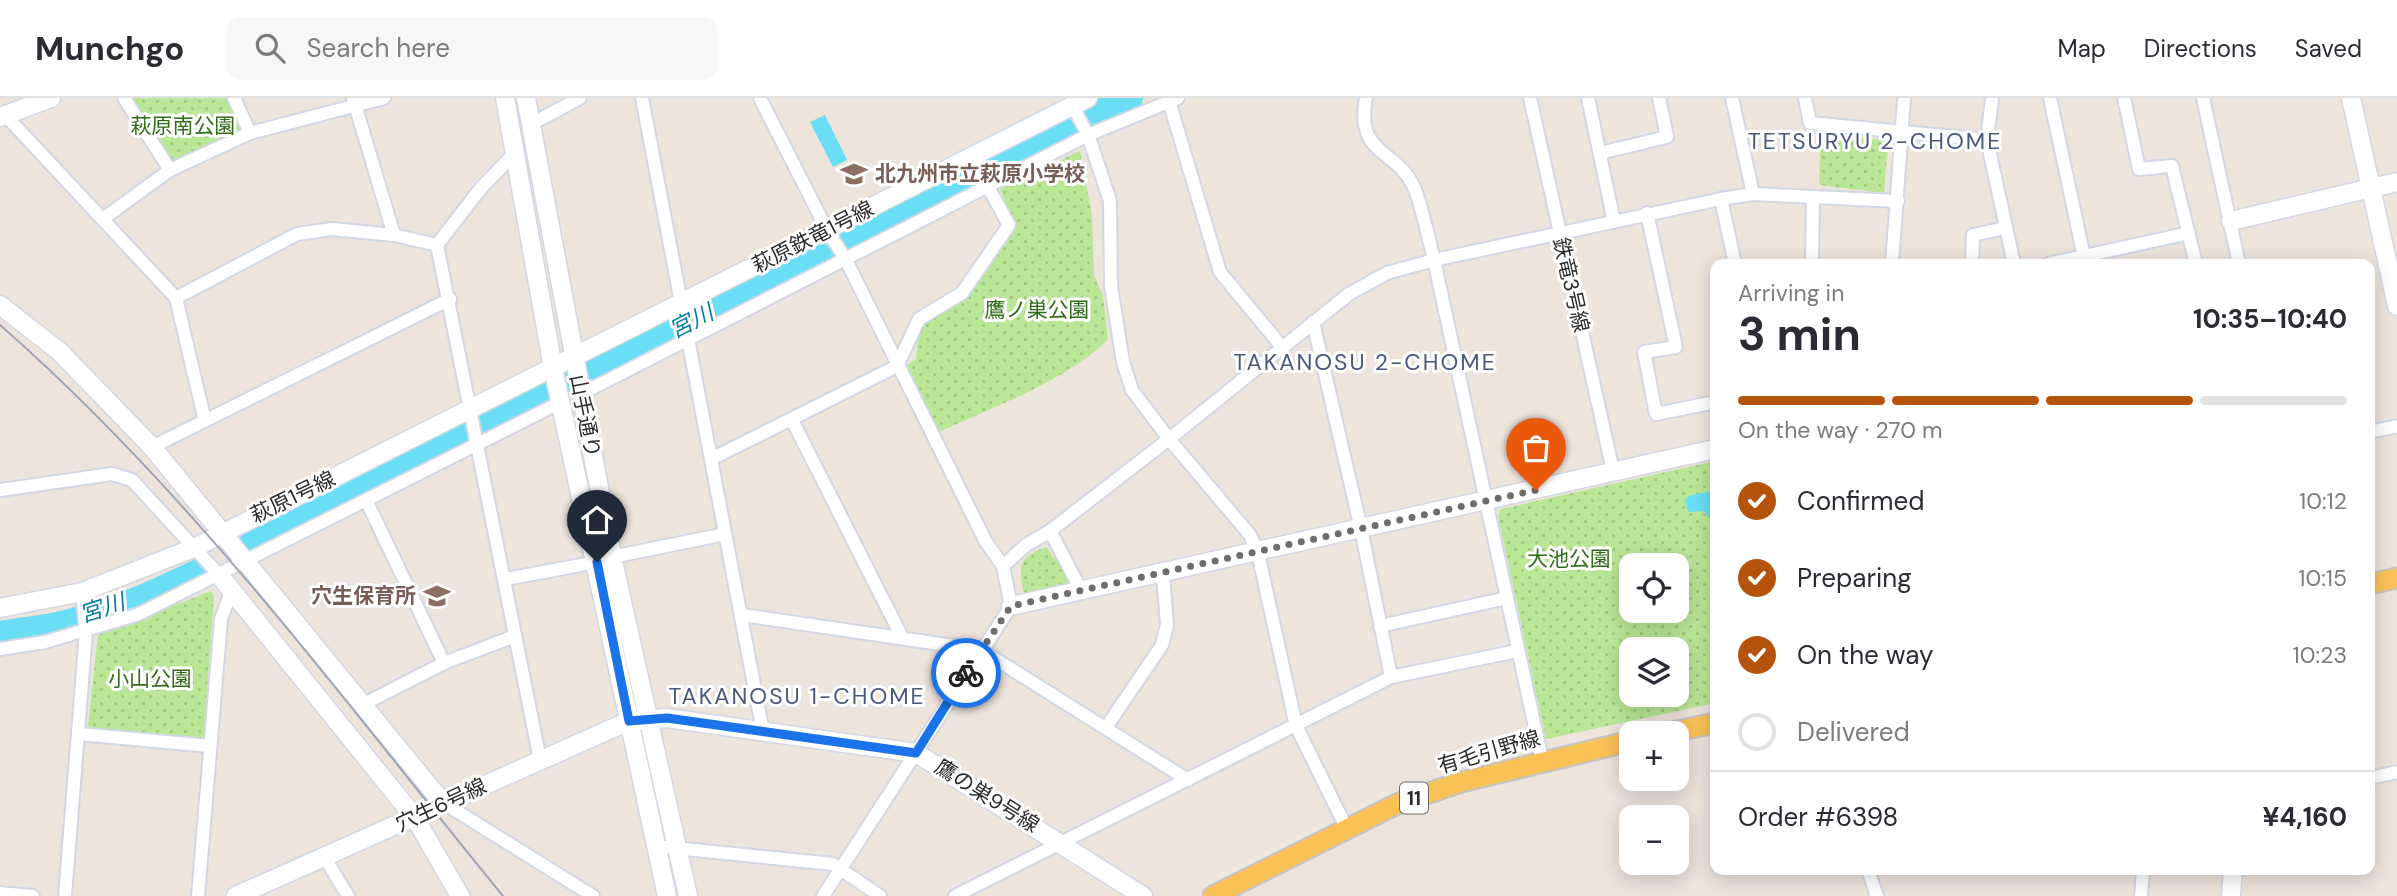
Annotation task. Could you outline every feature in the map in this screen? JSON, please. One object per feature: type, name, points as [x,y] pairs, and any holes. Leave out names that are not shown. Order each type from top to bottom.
[{"type":"main road","points":[[2375,583],[2397,578]]},
{"type":"main road","points":[[1689,729],[1710,724]]},
{"type":"main road","name":"有毛引野線","points":[[1213,896],[1397,804],[1461,782],[1542,760],[1619,744]]},
{"type":"street","points":[[51,98],[4,117],[104,218],[176,298],[205,421]]},
{"type":"street","points":[[124,98],[170,170]]},
{"type":"street","points":[[234,98],[250,133]]},
{"type":"street","points":[[104,218],[170,170],[250,133],[355,102],[384,98]]},
{"type":"street","name":"山手通り","points":[[505,98],[554,371],[648,718],[688,896]]},
{"type":"street","name":"山手通り","points":[[526,98],[580,391],[629,721],[667,896]]},
{"type":"street","points":[[531,124],[580,98]]},
{"type":"street","points":[[642,98],[763,732]]},
{"type":"street","points":[[760,98],[845,258],[986,542],[1003,566],[1011,606]]},
{"type":"street","points":[[1366,98],[1362,119],[1369,139],[1413,185],[1434,260],[1542,760]]},
{"type":"street","name":"鉄竜3号線","points":[[1530,98],[1612,471]]},
{"type":"street","points":[[1588,98],[1614,222]]},
{"type":"street","points":[[1600,153],[1667,137],[1659,98]]},
{"type":"street","points":[[1732,98],[1753,194]]},
{"type":"street","points":[[1805,98],[1810,123],[1903,130],[1987,141]]},
{"type":"street","points":[[1892,259],[1904,98]]},
{"type":"street","points":[[1992,98],[1987,141],[2013,259]]},
{"type":"street","points":[[2050,98],[2084,257]]},
{"type":"street","points":[[2124,98],[2139,169],[2172,166],[2195,259]]},
{"type":"street","points":[[2203,98],[2238,259]]},
{"type":"street","points":[[2351,98],[2397,306]]},
{"type":"street","points":[[580,391],[988,187],[1082,116],[1174,100],[1220,272],[1282,346]]},
{"type":"street","points":[[355,102],[394,235]]},
{"type":"street","points":[[1082,116],[1110,201],[1111,286],[1123,362],[1132,390],[1169,439],[1250,535],[1258,553],[1296,726],[1347,829]]},
{"type":"street","name":"萩原鉄竜1号線","points":[[575,361],[682,310],[830,233],[1082,116]]},
{"type":"street","points":[[437,245],[481,188],[515,153]]},
{"type":"street","points":[[2231,220],[2397,182]]},
{"type":"street","points":[[711,459],[897,366],[919,319],[962,293],[1009,225],[988,187]]},
{"type":"street","points":[[1003,566],[1026,545],[1050,531],[1169,439],[1349,294],[1387,273],[1647,213],[1753,194],[1898,201]]},
{"type":"street","points":[[1812,259],[1813,197]]},
{"type":"street","points":[[1721,199],[1734,259]]},
{"type":"street","points":[[1647,213],[1676,347],[1644,352],[1656,414],[1710,403]]},
{"type":"street","points":[[1972,259],[1973,235],[2005,228]]},
{"type":"street","points":[[176,298],[297,234],[332,229],[394,235],[437,245]]},
{"type":"street","points":[[2074,259],[2189,233]]},
{"type":"street","points":[[437,245],[450,299],[540,760]]},
{"type":"street","points":[[152,447],[450,299]]},
{"type":"street","points":[[0,305],[60,351],[152,447],[248,561],[442,802],[593,896]]},
{"type":"street","points":[[1313,322],[1361,529],[1391,677]]},
{"type":"street","name":"萩原1号線","points":[[0,608],[82,592],[196,547],[575,361]]},
{"type":"street","points":[[0,649],[86,632],[139,614],[367,502],[561,400]]},
{"type":"street","points":[[792,420],[902,637]]},
{"type":"street","points":[[2375,431],[2397,426]]},
{"type":"street","points":[[823,896],[1011,606],[1163,575],[1710,450]]},
{"type":"street","points":[[0,490],[112,474],[132,480],[196,547],[415,818],[460,896]]},
{"type":"street","points":[[367,502],[444,663]]},
{"type":"street","points":[[1050,531],[1082,590]]},
{"type":"street","points":[[506,579],[725,534]]},
{"type":"street","points":[[1107,726],[1162,645],[1167,625],[1163,575]]},
{"type":"street","points":[[65,896],[86,632],[82,592]]},
{"type":"street","points":[[198,896],[221,620],[233,593]]},
{"type":"street","points":[[1380,626],[1507,598]]},
{"type":"street","points":[[742,615],[981,650],[1107,726],[1188,780]]},
{"type":"street","points":[[362,705],[444,663],[515,636]]},
{"type":"street","points":[[955,896],[1391,677],[1517,651]]},
{"type":"street","name":"穴生6号線","points":[[236,896],[629,721],[648,718]]},
{"type":"street","name":"鷹の巣9号線","points":[[648,718],[916,753],[1143,896]]},
{"type":"street","points":[[79,734],[210,747]]},
{"type":"street","points":[[2375,777],[2397,772]]},
{"type":"street","points":[[654,846],[676,846],[833,864],[880,896]]},
{"type":"street","points":[[325,858],[348,896]]},
{"type":"street","points":[[1870,875],[1877,896]]},
{"type":"street","points":[[2141,896],[2143,875]]},
{"type":"street","points":[[2231,896],[2233,875]]},
{"type":"street","points":[[0,893],[33,896]]},
{"type":"green space","name":"萩原南公園","points":[[132,98],[228,98],[242,130],[172,163]]},
{"type":"green space","points":[[1821,132],[1888,141],[1884,193],[1819,185]]},
{"type":"green space","name":"鷹ノ巣公園","points":[[1080,151],[1092,216],[1094,275],[1103,296],[1108,340],[1070,369],[1049,381],[939,432],[907,365],[916,359],[919,326],[965,301],[1014,227],[1000,189]]},
{"type":"green space","name":"大池公園","points":[[1710,462],[1710,704],[1630,721],[1619,721],[1619,723],[1546,739],[1498,516],[1501,509]]},
{"type":"green space","points":[[1047,547],[1053,557],[1062,562],[1074,586],[1033,594],[1024,593],[1021,575],[1023,563],[1031,554]]},
{"type":"green space","name":"小山公園","points":[[211,591],[214,596],[204,737],[200,740],[93,731],[88,726],[98,635]]},
{"type":"water","points":[[825,115],[847,160],[833,167],[810,122]]},
{"type":"water","points":[[1710,491],[1710,519],[1704,511],[1688,512],[1685,501],[1688,496]]},
{"type":"waterway","name":"宮川","points":[[251,543],[439,449],[546,388],[607,364],[1088,115],[1131,98]]},
{"type":"waterway","name":"宮川","points":[[0,633],[61,623],[103,611],[200,570]]},
{"type":"tram line","points":[[0,325],[137,457],[201,528],[324,673],[503,896]]},
{"type":"way so far","points":[[966,673],[1011,606],[1163,575],[1536,490]]},
{"type":"place","name":"北九州市立萩原小学校","points":[[854,174]]},
{"type":"place","name":"穴生保育所","points":[[437,596]]},
{"type":"district","name":"TETSURYU 2-CHOME","points":[[1875,141]]},
{"type":"district","name":"TAKANOSU 2-CHOME","points":[[1365,362]]},
{"type":"district","name":"TAKANOSU 1-CHOME","points":[[797,696]]},
{"type":"route","points":[[597,562],[629,721],[667,718],[916,753],[966,673]]}]
